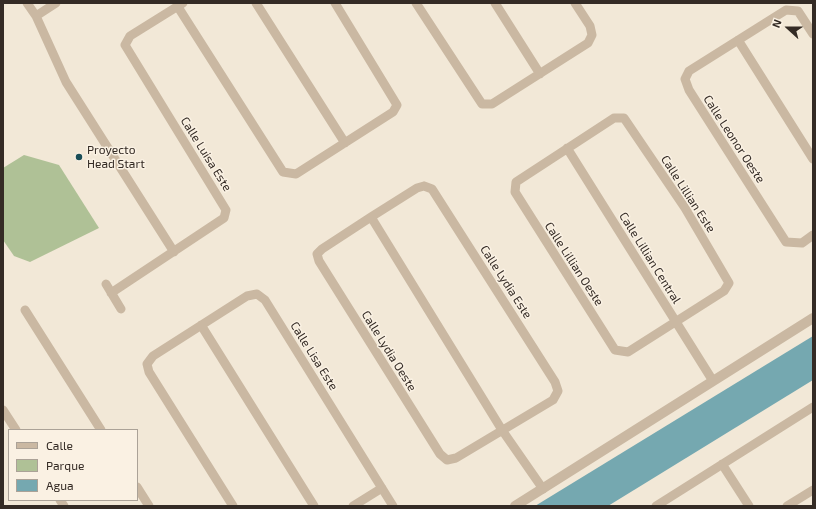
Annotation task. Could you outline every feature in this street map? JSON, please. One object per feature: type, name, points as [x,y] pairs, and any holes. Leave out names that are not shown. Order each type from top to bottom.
[{"type":"street","points":[[27,3],[36,16],[66,82],[174,252]]},
{"type":"street","points":[[36,16],[56,3]]},
{"type":"street","points":[[256,3],[345,143]]},
{"type":"street","points":[[181,5],[283,172],[296,174],[393,112],[397,105],[336,3]]},
{"type":"street","points":[[416,3],[482,104],[492,104],[588,43],[592,35],[590,26],[575,3]]},
{"type":"street","points":[[495,3],[540,74]]},
{"type":"street","name":"Calle Luisa Este","points":[[111,293],[224,218],[226,210],[125,46],[130,36],[181,5]]},
{"type":"street","points":[[813,34],[798,11],[786,10],[738,40],[813,159]]},
{"type":"street","name":"Calle Leonor Oeste","points":[[738,40],[689,71],[685,79],[689,90],[786,242],[802,242],[813,236]]},
{"type":"street","name":"Calle Lillian Este","points":[[567,148],[614,118],[624,118],[685,208],[729,283],[724,291],[676,322]]},
{"type":"street","name":"Calle Lillian Oeste","points":[[567,148],[516,182],[515,192],[522,204],[615,350],[628,352],[676,322]]},
{"type":"street","name":"Calle Lillian Central","points":[[567,148],[713,381]]},
{"type":"street","name":"Calle Lydia Este","points":[[371,217],[417,188],[424,186],[432,189],[555,382],[558,391],[553,400],[502,430]]},
{"type":"street","points":[[371,217],[502,430],[543,489]]},
{"type":"street","name":"Calle Lydia Oeste","points":[[371,217],[322,248],[317,254],[319,261],[440,454],[447,460],[456,458],[502,430]]},
{"type":"street","points":[[106,284],[121,309]]},
{"type":"street","name":"Calle Lisa Este","points":[[233,506],[149,372],[147,364],[153,356],[201,325],[247,296],[257,294],[265,300],[393,506]]},
{"type":"street","points":[[25,310],[100,429]]},
{"type":"street","points":[[515,506],[813,318]]},
{"type":"street","points":[[201,325],[314,506]]},
{"type":"street","points":[[656,506],[813,407]]},
{"type":"street","points":[[3,410],[15,429]]},
{"type":"street","points":[[722,464],[749,506]]},
{"type":"street","points":[[353,506],[382,488]]},
{"type":"street","points":[[138,489],[149,506]]},
{"type":"street","points":[[787,506],[813,490]]},
{"type":"green space","points":[[24,155],[59,165],[99,228],[30,262],[14,256],[3,240],[3,168]]},
{"type":"water","points":[[813,336],[813,380],[608,506],[535,506]]},
{"type":"place","name":"Proyecto Head Start","points":[[79,157]]}]
